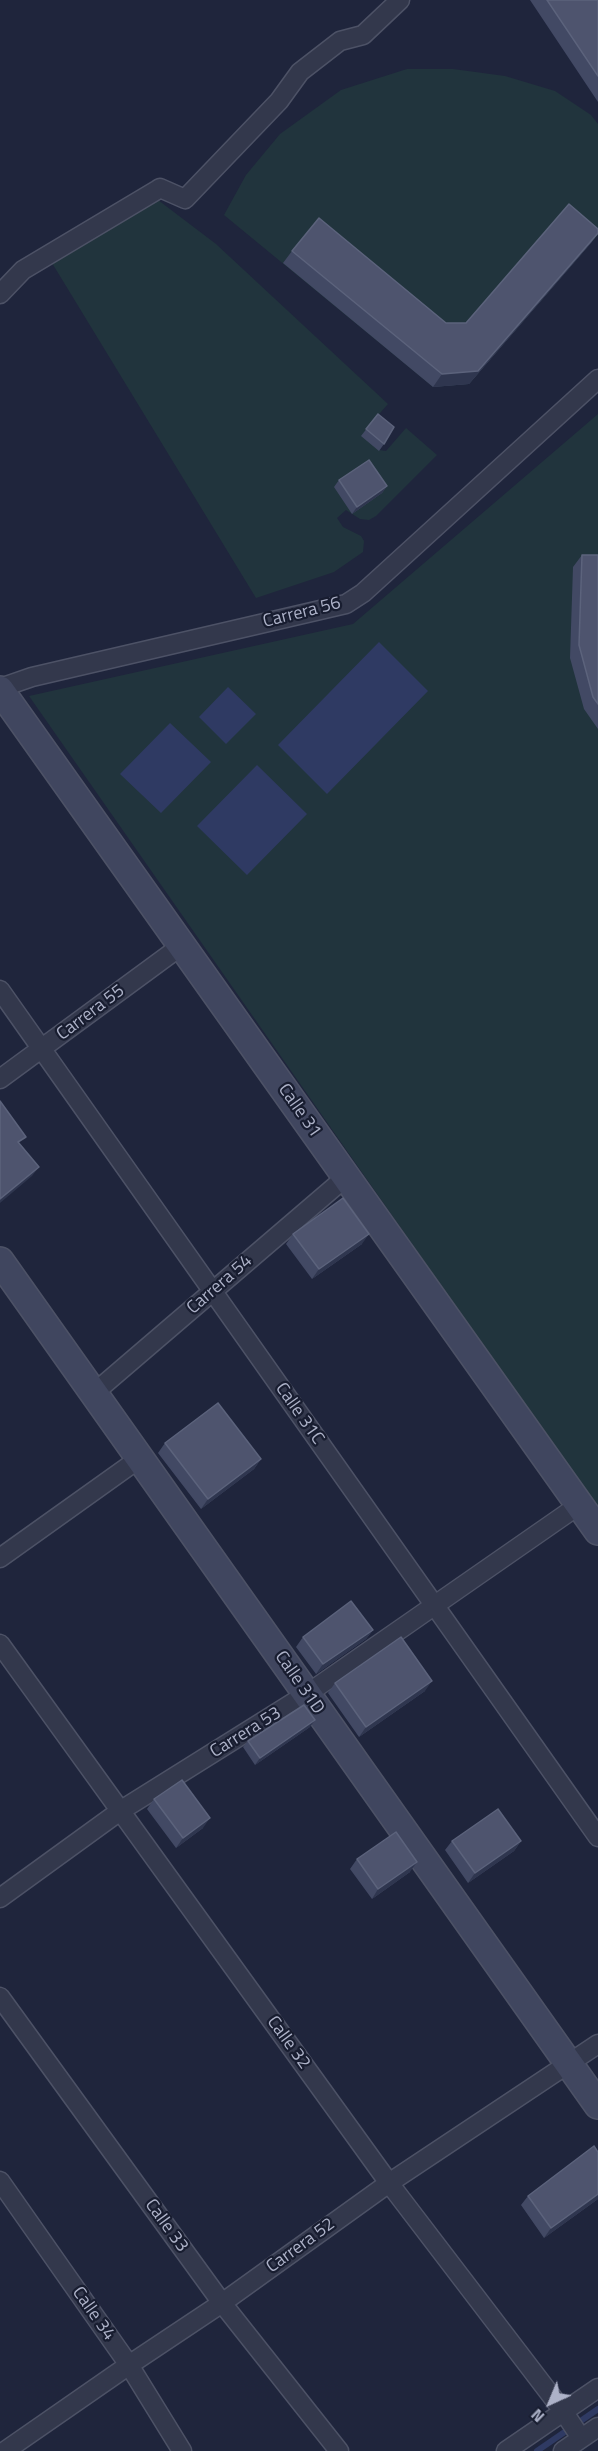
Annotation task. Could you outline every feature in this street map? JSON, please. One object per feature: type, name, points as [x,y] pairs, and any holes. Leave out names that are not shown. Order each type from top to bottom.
[{"type":"street","points":[[0,294],[23,270],[160,188],[185,199],[279,101],[300,72],[340,41],[363,35],[400,0]]},
{"type":"street","name":"Carrera 56","points":[[0,689],[44,675],[346,604],[363,593],[598,379]]},
{"type":"street","name":"Calle 31","points":[[0,689],[598,1531]]},
{"type":"street","name":"Carrera 55","points":[[0,1079],[182,945]]},
{"type":"street","name":"Calle 31C","points":[[0,990],[598,1837]]},
{"type":"street","name":"Carrera 54","points":[[94,1393],[346,1177]]},
{"type":"street","name":"Calle 31D","points":[[0,1261],[598,2105]]},
{"type":"street","points":[[0,1558],[140,1458]]},
{"type":"street","name":"Carrera 53","points":[[0,1898],[120,1811],[307,1694],[579,1505]]},
{"type":"street","name":"Calle 32","points":[[0,1644],[389,2183],[579,2436]]},
{"type":"street","name":"Calle 33","points":[[0,1996],[222,2303],[339,2451]]},
{"type":"street","name":"Carrera 52","points":[[5,2451],[222,2303],[389,2183],[598,2044]]},
{"type":"street","name":"Calle 34","points":[[0,2181],[129,2365],[182,2451]]},
{"type":"street","points":[[506,2451],[565,2415],[598,2388]]},
{"type":"street","points":[[563,2451],[579,2436],[598,2427]]},
{"type":"shaded area","points":[[407,69],[453,69],[505,76],[555,91],[591,115],[598,124],[598,235],[469,384],[433,387],[224,215],[246,175],[280,134],[341,90]]},
{"type":"shaded area","points":[[158,200],[216,244],[388,404],[373,421],[379,450],[386,451],[406,428],[437,455],[376,516],[369,520],[360,519],[346,510],[337,518],[343,527],[361,536],[364,541],[363,552],[334,572],[256,598],[52,263]]},
{"type":"shaded area","points":[[598,414],[598,1510],[29,696],[353,624]]},
{"type":"water","points":[[379,642],[428,691],[327,794],[278,745]]},
{"type":"water","points":[[228,687],[256,714],[226,744],[199,717]]},
{"type":"water","points":[[170,723],[211,762],[161,813],[120,774]]},
{"type":"water","points":[[257,765],[307,814],[247,875],[197,826]]},
{"type":"building","points":[[547,0],[598,0],[598,76]]},
{"type":"building","points":[[569,204],[598,229],[598,233],[478,371],[442,374],[292,251],[319,218],[446,323],[466,323]]},
{"type":"building","points":[[378,414],[394,427],[384,444],[366,429]]},
{"type":"building","points":[[369,460],[387,486],[357,507],[339,480]]},
{"type":"building","points":[[582,555],[598,555],[598,704],[593,697],[579,645]]},
{"type":"building","points":[[0,1101],[26,1137],[18,1142],[39,1167],[0,1199]]},
{"type":"building","points":[[343,1198],[369,1234],[319,1269],[293,1234]]},
{"type":"building","points":[[218,1403],[261,1459],[208,1499],[165,1443]]},
{"type":"building","points":[[351,1601],[373,1630],[323,1664],[303,1637]]},
{"type":"building","points":[[401,1637],[432,1681],[366,1727],[335,1683]]},
{"type":"building","points":[[304,1705],[315,1720],[260,1758],[248,1741]]},
{"type":"building","points":[[182,1780],[210,1818],[183,1838],[154,1799]]},
{"type":"building","points":[[498,1809],[521,1841],[475,1873],[452,1841]]},
{"type":"building","points":[[396,1832],[417,1862],[378,1889],[357,1859]]},
{"type":"building","points":[[594,2146],[598,2152],[598,2194],[551,2228],[528,2196]]},
{"type":"waterway","points":[[537,2451],[598,2409]]}]
